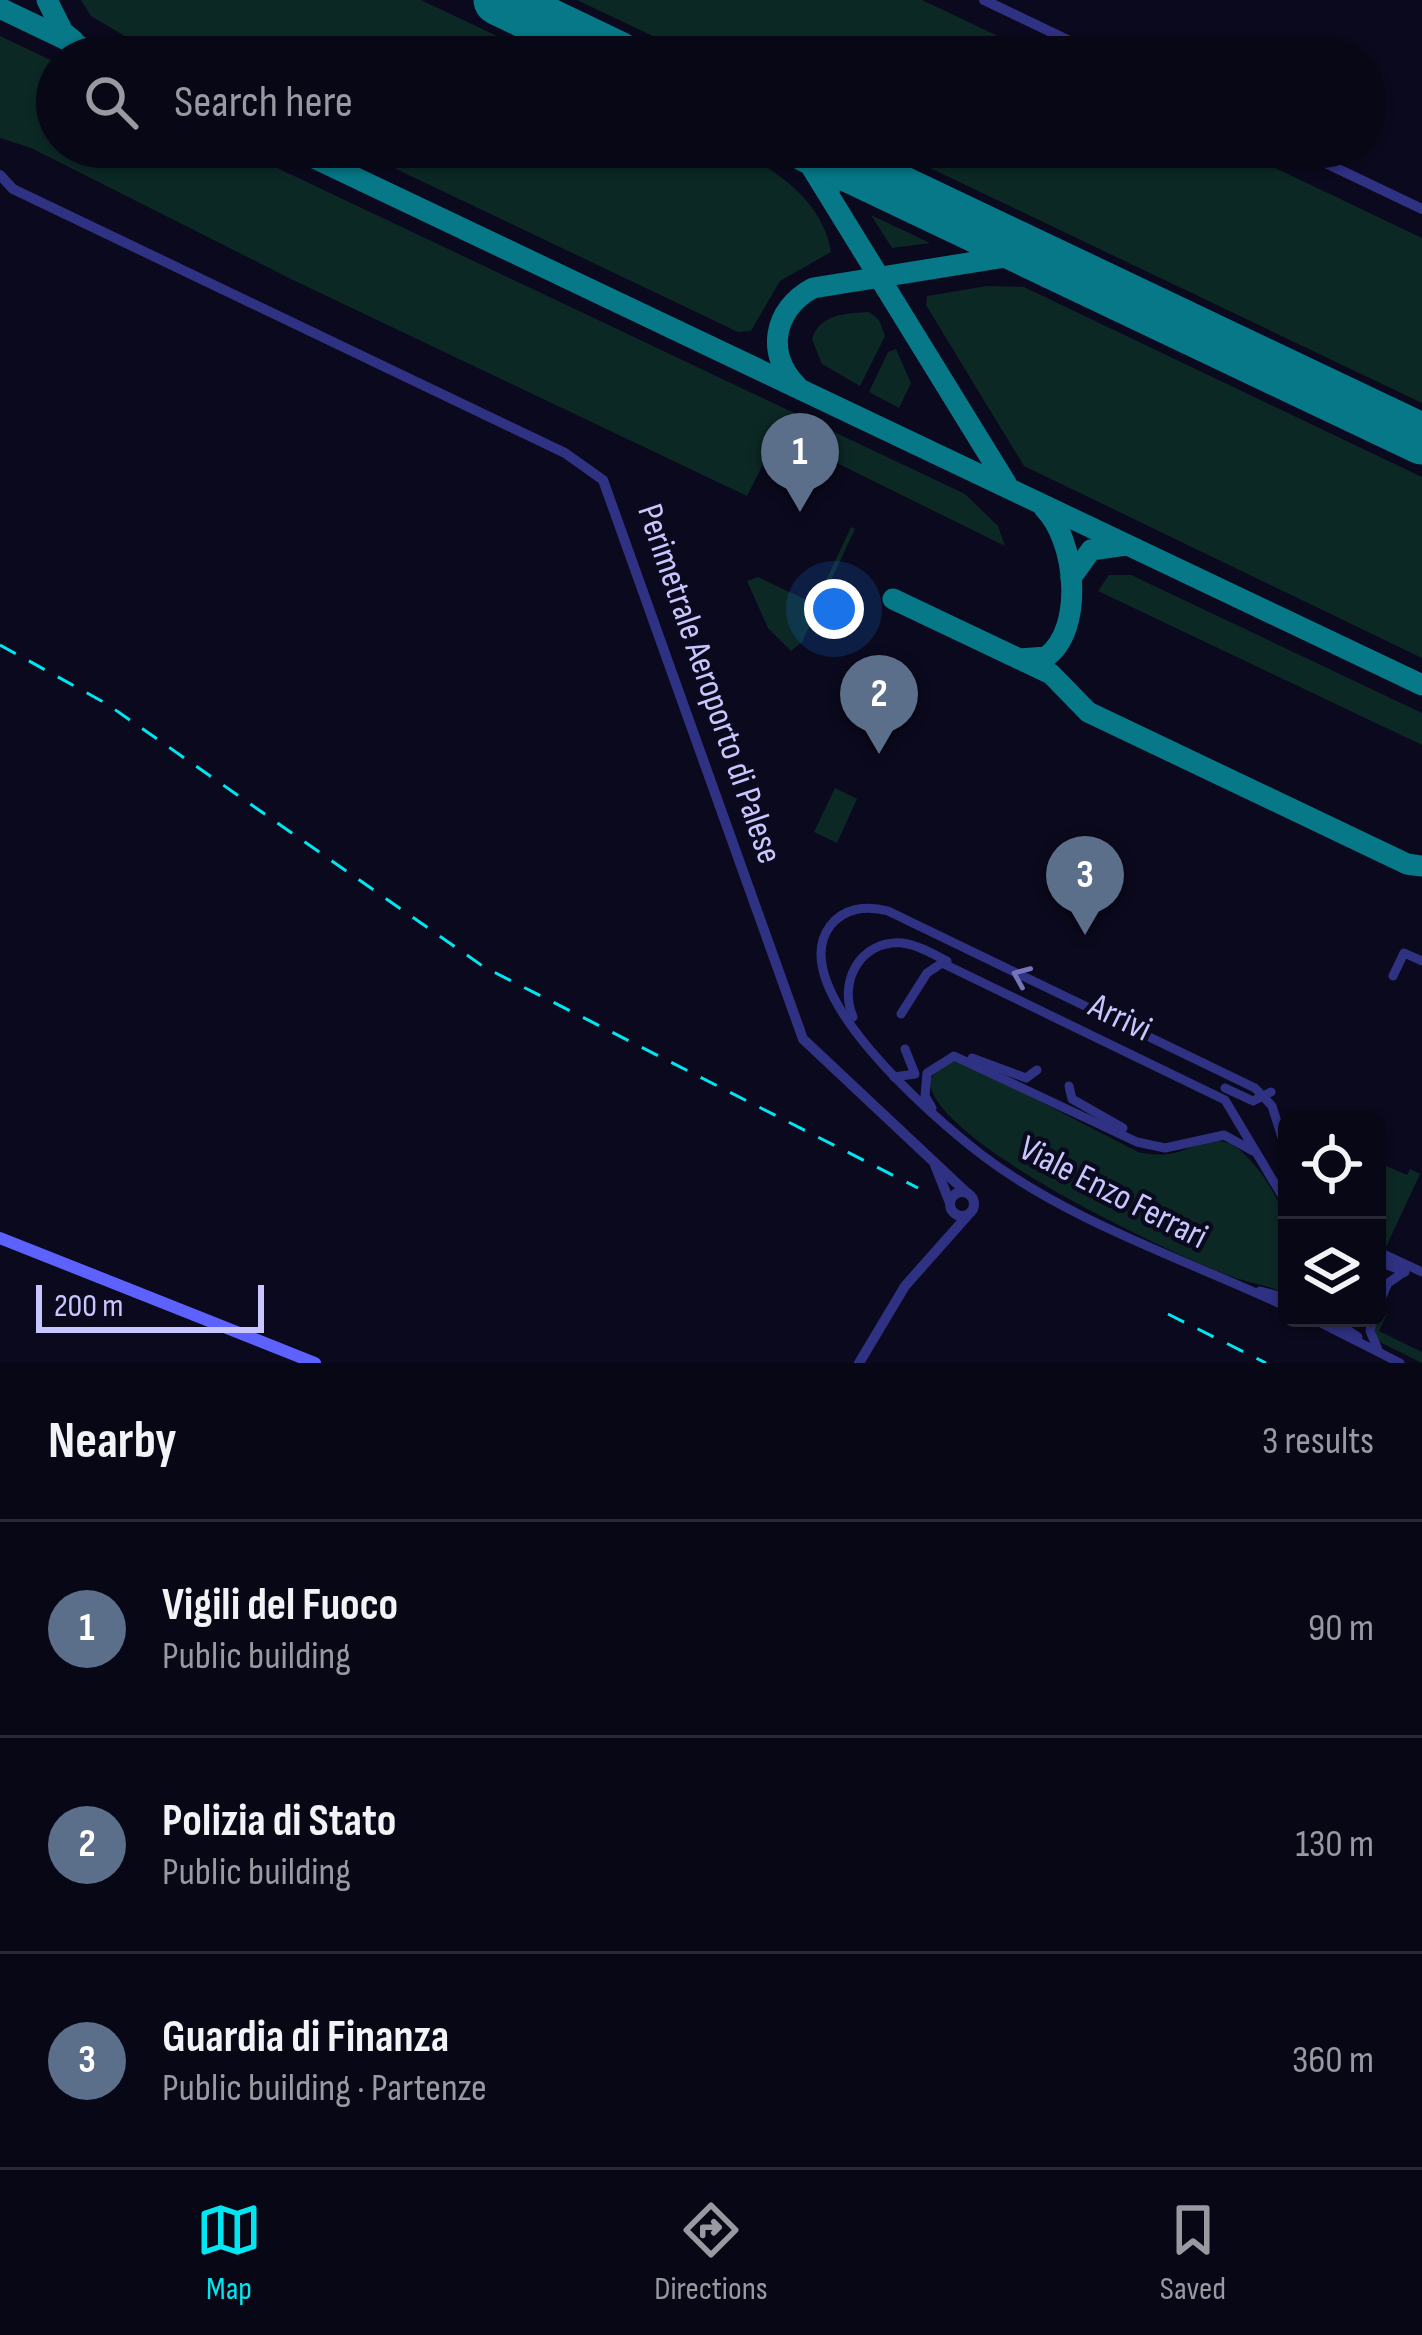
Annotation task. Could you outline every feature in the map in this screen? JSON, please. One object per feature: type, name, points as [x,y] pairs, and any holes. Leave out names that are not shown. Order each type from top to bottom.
[{"type":"main road","points":[[0,1238],[315,1363]]},
{"type":"street","points":[[984,0],[1059,36]]},
{"type":"street","points":[[1336,168],[1422,209]]},
{"type":"street","name":"Perimetrale Aeroporto di Palese","points":[[0,175],[13,189],[577,458],[604,479],[803,1039],[967,1193]]},
{"type":"street","points":[[878,1057],[820,977],[818,955],[826,932],[843,914],[873,907],[1246,1083],[1272,1106],[1278,1125]]},
{"type":"street","points":[[878,1057],[850,1011],[851,971],[879,946],[902,943],[984,979]]},
{"type":"street","points":[[1393,976],[1404,952],[1422,961]]},
{"type":"street","name":"Arrivi","points":[[902,1014],[927,973],[942,963],[1225,1100],[1278,1187]]},
{"type":"street","points":[[894,1077],[915,1074],[905,1049]]},
{"type":"street","name":"Viale Enzo Ferrari","points":[[878,1057],[940,1120],[1006,1172],[1278,1299]]},
{"type":"street","points":[[961,1057],[1154,1146],[1183,1146],[1208,1135],[1224,1135],[1251,1147],[1268,1169]]},
{"type":"street","points":[[940,1120],[925,1096],[925,1081],[937,1063],[961,1057],[990,1061],[1026,1078],[1036,1070]]},
{"type":"street","points":[[1070,1086],[1072,1099],[1154,1146]]},
{"type":"street","points":[[1225,1088],[1253,1101],[1270,1092]]},
{"type":"street","name":"Perimetrale Aeroporto di Palese","points":[[934,1162],[951,1207]]},
{"type":"street","points":[[859,1363],[904,1286],[975,1204],[967,1193],[956,1194],[945,1238]]},
{"type":"street","points":[[951,1207],[968,1215]]},
{"type":"street","points":[[1386,1261],[1415,1273]]},
{"type":"street","points":[[1386,1287],[1415,1273]]},
{"type":"street","points":[[1333,1327],[1377,1349]]},
{"type":"street","points":[[1336,1327],[1358,1336]]},
{"type":"street","points":[[1344,1327],[1400,1363]]},
{"type":"street","points":[[1373,1327],[1377,1349]]},
{"type":"green space","points":[[81,0],[421,0],[497,36],[125,36],[91,16]]},
{"type":"green space","points":[[577,0],[922,0],[998,36],[653,36]]},
{"type":"green space","points":[[0,36],[36,53],[36,151],[0,138]]},
{"type":"green space","points":[[71,168],[277,168],[965,494],[998,526],[1005,546],[778,434],[747,496],[293,280]]},
{"type":"green space","points":[[394,168],[767,168],[807,201],[831,252],[780,281],[751,331],[738,332]]},
{"type":"green space","points":[[930,168],[1275,168],[1422,238],[1422,403]]},
{"type":"green space","points":[[871,215],[930,243],[892,248]]},
{"type":"green space","points":[[987,286],[1024,287],[1422,477],[1422,658],[1024,466],[926,305],[927,296]]},
{"type":"green space","points":[[869,312],[879,320],[885,336],[860,386],[822,364],[812,339],[827,320]]},
{"type":"green space","points":[[896,349],[911,383],[899,408],[869,392],[888,352]]},
{"type":"green space","points":[[851,527],[855,529],[802,642],[791,651],[768,628],[747,581],[758,577],[815,604]]},
{"type":"green space","points":[[1109,575],[1131,575],[1422,713],[1422,745],[1098,591]]},
{"type":"green space","points":[[835,788],[857,799],[837,843],[814,832]]},
{"type":"green space","points":[[945,1061],[962,1061],[1138,1152],[1165,1154],[1210,1142],[1231,1144],[1252,1162],[1278,1204],[1278,1290],[1233,1277],[1155,1243],[1057,1192],[969,1134],[940,1105],[929,1080]]},
{"type":"green space","points":[[1386,1166],[1407,1175],[1410,1169],[1420,1174],[1386,1247]]},
{"type":"green space","points":[[1374,1327],[1381,1327],[1379,1331],[1422,1352],[1422,1363],[1376,1340]]},
{"type":"taxiway","points":[[47,0],[68,36]]},
{"type":"taxiway","points":[[0,8],[58,36]]},
{"type":"taxiway","points":[[335,168],[1422,685]]},
{"type":"taxiway","points":[[812,168],[1006,483]]},
{"type":"taxiway","points":[[829,192],[832,175],[856,170]]},
{"type":"taxiway","points":[[976,261],[987,246],[977,228]]},
{"type":"taxiway","points":[[798,387],[781,361],[778,333],[789,308],[813,288],[1012,256],[1048,261]]},
{"type":"taxiway","points":[[1020,659],[1046,657],[1067,626],[1071,606],[1069,562],[1055,522],[1044,508]]},
{"type":"taxiway","points":[[1071,578],[1091,550],[1126,545]]},
{"type":"taxiway","points":[[893,599],[1051,674],[1088,712],[1407,864],[1422,866]]},
{"type":"runway","points":[[499,0],[574,36]]},
{"type":"runway","points":[[852,168],[1422,439]]},
{"type":"railway","points":[[0,645],[107,704],[484,967],[918,1188]]},
{"type":"railway","points":[[1168,1314],[1266,1363]]},
{"type":"place","name":"Vigili del Fuoco","points":[[800,512]]},
{"type":"place","name":"Polizia di Stato","points":[[879,754]]},
{"type":"place","name":"Guardia di Finanza","points":[[1085,935]]}]
